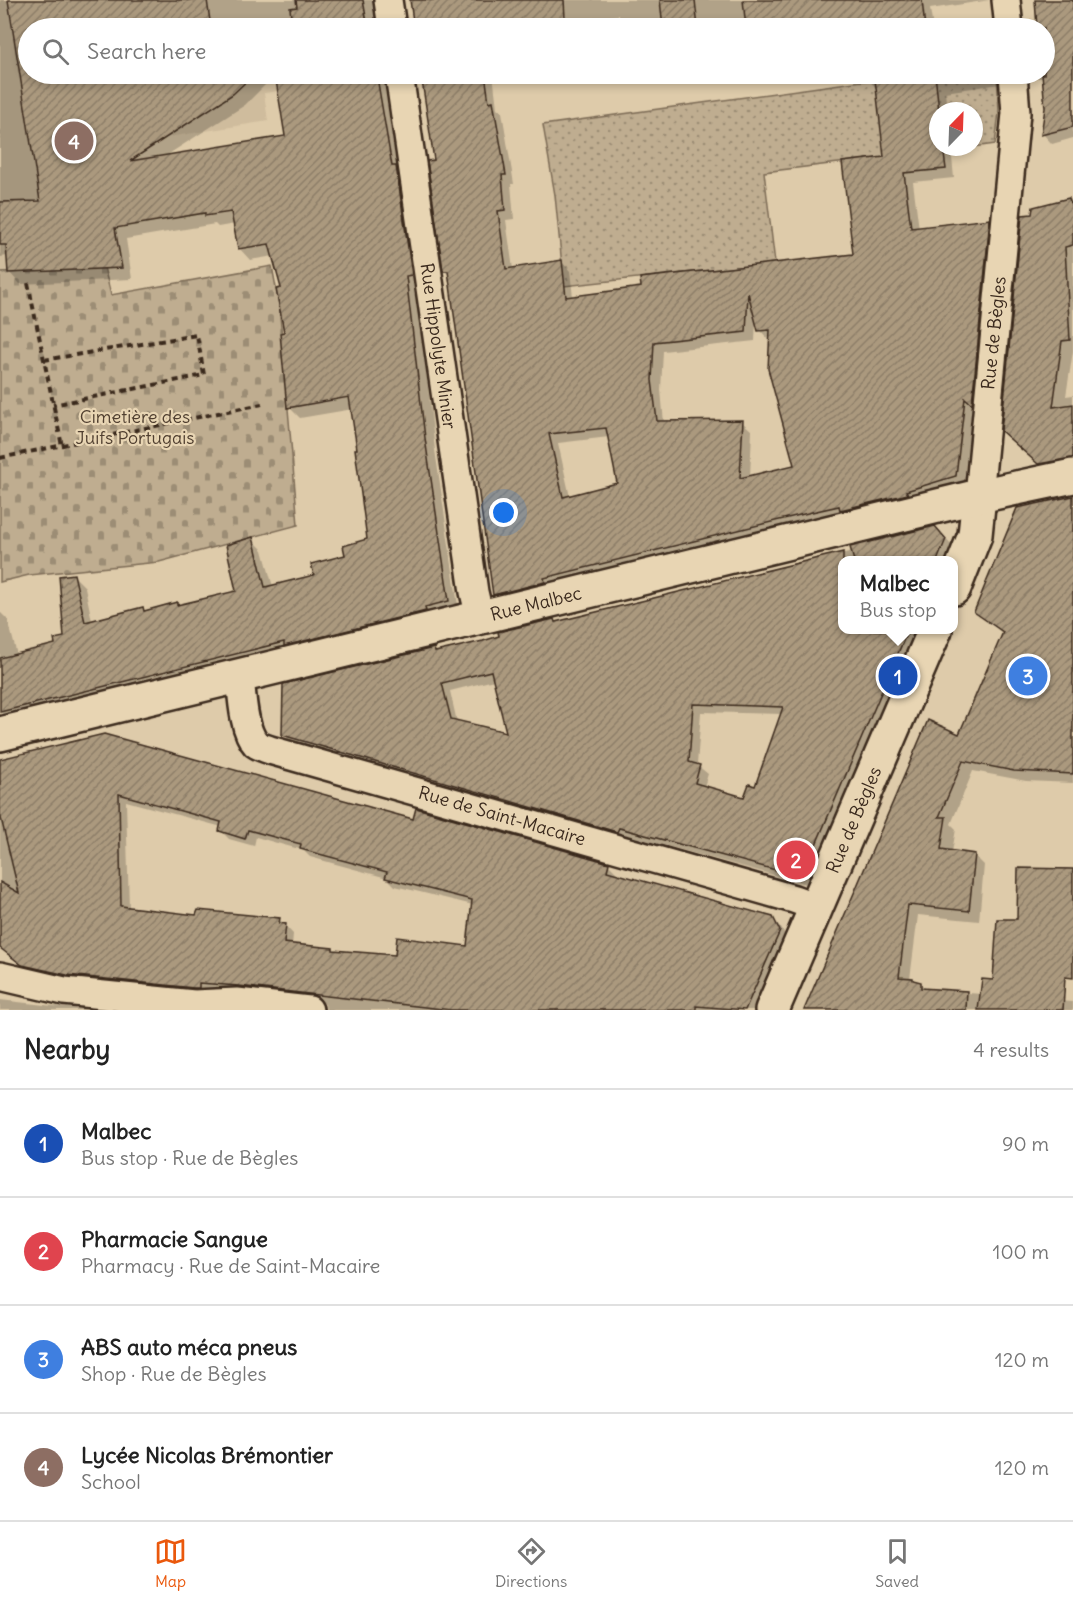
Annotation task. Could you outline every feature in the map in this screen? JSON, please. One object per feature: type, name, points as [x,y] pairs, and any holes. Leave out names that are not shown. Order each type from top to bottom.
[{"type":"street","points":[[388,0],[391,18]]},
{"type":"street","points":[[1006,0],[1008,18]]},
{"type":"street","name":"Rue Hippolyte Minier","points":[[400,84],[474,592],[480,618]]},
{"type":"street","name":"Rue de Bègles","points":[[958,578],[975,534],[1016,112],[1014,84]]},
{"type":"street","name":"Rue Malbec","points":[[0,734],[979,496],[1073,476]]},
{"type":"street","name":"Rue de Bègles","points":[[772,1010],[933,634]]},
{"type":"street","name":"Rue de Saint-Macaire","points":[[240,676],[249,733],[257,745],[794,898],[816,907]]},
{"type":"street","points":[[0,976],[64,991],[194,1004],[237,1002],[309,1010]]},
{"type":"path","points":[[28,283],[62,446]]},
{"type":"path","points":[[44,360],[197,335],[204,375],[53,405]]},
{"type":"path","points":[[0,458],[262,404]]},
{"type":"shaded area","points":[[0,0],[75,0],[78,18],[18,18],[18,84],[326,84],[264,93],[268,121],[101,148],[89,270],[0,272]]},
{"type":"green space","points":[[840,84],[998,84],[999,112],[995,144],[983,146],[983,102],[929,102],[929,152],[764,172],[775,263],[564,286],[555,195],[543,125]]},
{"type":"green space","name":"Cimetière des Juifs Portugais","points":[[272,266],[279,304],[298,525],[159,562],[29,575],[0,582],[0,272],[104,267],[111,295]]},
{"type":"building","points":[[8,0],[207,0],[210,18],[18,18],[18,63]]},
{"type":"building","points":[[296,0],[363,0],[366,18],[291,18],[290,8],[297,7]]},
{"type":"building","points":[[410,0],[564,0],[565,18],[413,18]]},
{"type":"building","points":[[660,0],[695,0],[697,18],[662,18]]},
{"type":"building","points":[[743,0],[922,0],[924,18],[745,18]]},
{"type":"building","points":[[1035,0],[1073,0],[1073,127],[1041,135],[1045,108],[1043,84],[1055,84],[1055,18],[1036,18]]},
{"type":"building","points":[[21,84],[244,84],[233,94],[130,161],[285,136],[277,84],[378,84],[392,166],[396,166],[412,275],[406,276],[425,438],[449,601],[425,607],[426,611],[284,646],[284,642],[0,712],[0,658],[55,644],[54,639],[64,637],[59,576],[74,574],[85,622],[143,607],[144,611],[236,591],[226,545],[253,537],[265,587],[314,575],[311,564],[345,555],[343,546],[367,539],[349,397],[287,408],[280,333],[284,332],[276,289],[281,288],[269,244],[238,249],[231,212],[205,216],[205,213],[115,228],[122,268],[8,273],[6,245],[0,245],[0,202],[40,201]]},
{"type":"building","points":[[423,84],[486,84],[489,102],[493,101],[506,175],[502,175],[505,210],[498,211],[506,269],[562,260],[566,297],[641,287],[640,278],[853,254],[842,162],[884,157],[876,84],[936,84],[938,102],[929,102],[929,156],[944,156],[946,169],[904,173],[911,228],[990,219],[972,404],[965,398],[956,476],[906,491],[908,494],[840,510],[839,506],[812,512],[544,578],[545,582],[493,595],[448,271],[443,271],[427,161],[434,160]],"holes":[[[748,293],[758,331],[770,330],[768,369],[794,465],[740,478],[743,420],[657,421],[652,380],[654,342],[746,332]],[[606,428],[617,483],[563,497],[549,434]]]},
{"type":"building","points":[[1069,198],[1073,212],[1073,245],[1065,247],[1070,340],[1062,341],[1053,407],[1073,404],[1073,458],[1038,464],[1001,431],[1022,215],[1032,214],[1033,207]]},
{"type":"building","points":[[1073,496],[1073,774],[1014,771],[963,761],[939,817],[946,817],[941,849],[975,854],[969,911],[908,905],[899,977],[913,978],[921,982],[921,988],[967,991],[966,1010],[804,1010],[928,720],[959,734],[1003,632],[974,612],[1017,508]]},
{"type":"building","points":[[935,526],[946,539],[939,556],[853,556],[850,547]]},
{"type":"building","points":[[843,552],[843,556],[838,556],[838,634],[906,634],[802,877],[619,828],[617,832],[282,735],[283,684],[434,648],[435,652],[483,641],[499,636],[498,632],[554,619],[555,622]],"holes":[[[491,671],[506,732],[451,719],[442,683]],[[693,704],[783,707],[755,786],[749,784],[744,797],[695,783],[700,765],[689,762]]]},
{"type":"building","points":[[104,734],[413,819],[416,808],[609,863],[607,871],[773,917],[780,931],[745,1010],[696,1006],[696,1010],[451,1010],[239,986],[199,983],[199,988],[194,988],[67,975],[22,965],[0,948],[0,882],[19,893],[0,814],[0,759]],"holes":[[[119,794],[221,822],[219,831],[245,839],[248,830],[301,844],[300,849],[387,872],[385,878],[472,900],[467,946],[397,937],[395,955],[333,950],[333,948],[284,943],[286,924],[279,923],[280,918],[198,910],[196,915],[121,906]]]},
{"type":"building","points":[[1018,868],[1073,869],[1073,978],[1065,977],[1063,1010],[978,1010],[982,979],[993,980],[997,919],[1017,919]]},
{"type":"place","name":"Lycée Nicolas Brémontier","points":[[74,141]]},
{"type":"place","name":"Malbec","points":[[898,676]]},
{"type":"place","name":"ABS auto méca pneus","points":[[1028,676]]},
{"type":"place","name":"Pharmacie Sangue","points":[[796,860]]}]
